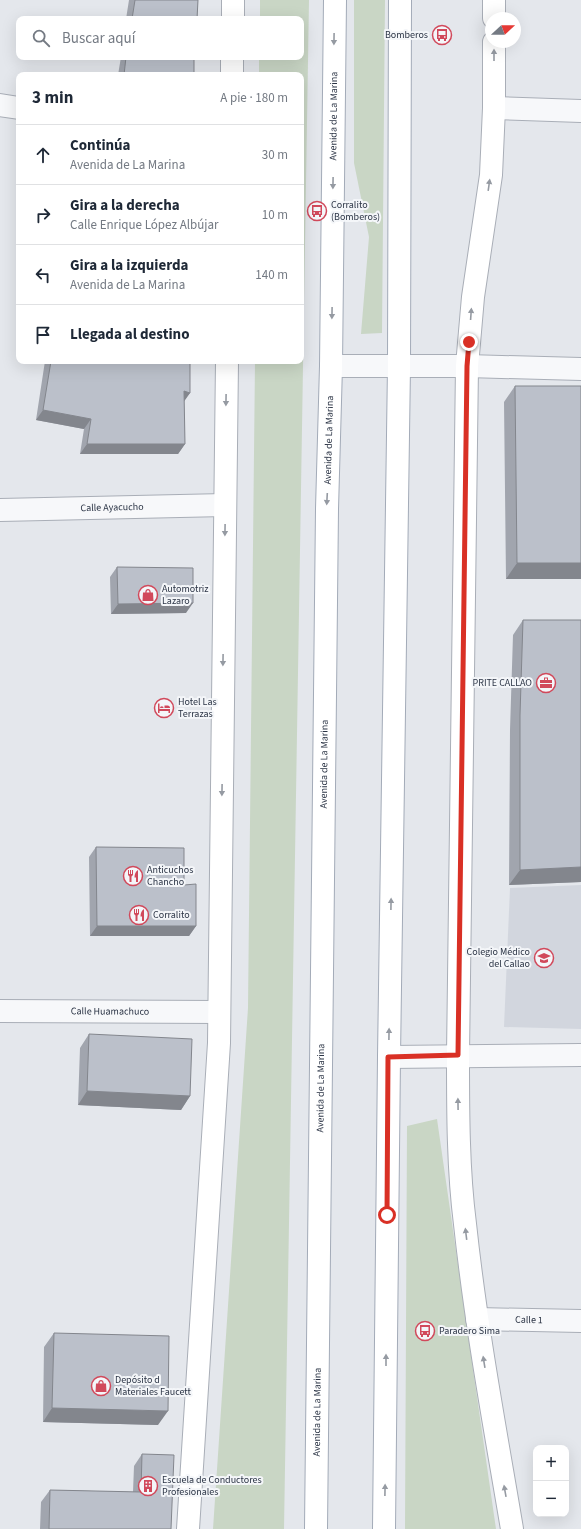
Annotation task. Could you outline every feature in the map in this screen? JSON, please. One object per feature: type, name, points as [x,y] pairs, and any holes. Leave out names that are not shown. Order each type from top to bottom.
[{"type":"main road","points":[[233,0],[233,16]]},
{"type":"main road","name":"Avenida de La Marina","points":[[316,1529],[327,509],[331,366],[335,0]]},
{"type":"main road","points":[[384,1529],[388,1057],[399,366],[400,0]]},
{"type":"main road","points":[[494,0],[494,12]]},
{"type":"main road","points":[[494,48],[494,108],[490,175],[473,297],[467,366],[458,1122],[464,1223],[477,1319],[512,1529]]},
{"type":"main road","points":[[232,60],[232,72]]},
{"type":"main road","points":[[188,1529],[219,1044],[227,364]]},
{"type":"street","points":[[0,105],[16,108]]},
{"type":"street","points":[[494,108],[581,111]]},
{"type":"street","points":[[331,366],[467,366],[581,369]]},
{"type":"street","name":"Calle Ayacucho","points":[[0,510],[225,505]]},
{"type":"street","name":"Calle Huamachuco","points":[[0,1011],[219,1012]]},
{"type":"street","points":[[388,1057],[458,1055],[581,1055]]},
{"type":"street","name":"Calle 1","points":[[477,1319],[581,1321]]},
{"type":"shaded area","name":"Colegio Médico del Callao","points":[[581,885],[581,1029],[504,1027],[510,888]]},
{"type":"green space","points":[[260,0],[309,0],[304,306],[304,72],[259,72],[259,60],[304,60],[304,16],[260,16]]},
{"type":"green space","points":[[354,0],[385,0],[382,333],[361,334],[369,237],[354,163]]},
{"type":"green space","points":[[255,364],[303,364],[284,1529],[213,1529],[248,1008]]},
{"type":"green space","points":[[437,1119],[496,1529],[405,1529],[407,1126]]},
{"type":"building","points":[[135,0],[198,0],[197,16],[132,16]]},
{"type":"building","points":[[126,60],[194,60],[194,72],[124,72]]},
{"type":"building","points":[[51,364],[190,364],[190,393],[184,391],[185,444],[87,444],[91,419],[43,410]]},
{"type":"building","points":[[515,386],[581,386],[581,563],[517,563]]},
{"type":"building","name":"Automotriz Lazaro","points":[[117,567],[193,568],[193,603],[118,604]]},
{"type":"building","points":[[523,620],[581,620],[581,867],[520,870],[520,715]]},
{"type":"building","points":[[96,847],[184,848],[184,885],[196,884],[196,926],[97,926]]},
{"type":"building","points":[[89,1034],[192,1039],[190,1096],[87,1091]]},
{"type":"building","name":"Depósito d Materiales Faucett","points":[[54,1333],[169,1336],[168,1411],[52,1408]]},
{"type":"building","points":[[142,1454],[174,1455],[171,1529],[49,1529],[50,1490],[141,1492]]},
{"type":"place","name":"Bomberos","points":[[442,35]]},
{"type":"place","name":"Corralito (Bomberos)","points":[[317,211]]},
{"type":"place","name":"Automotriz Lazaro","points":[[148,595]]},
{"type":"place","name":"PRITE CALLAO","points":[[546,683]]},
{"type":"place","name":"Hotel Las Terrazas","points":[[164,708]]},
{"type":"place","name":"Anticuchos Chancho","points":[[133,876]]},
{"type":"place","name":"Corralito","points":[[139,915]]},
{"type":"place","name":"Colegio Médico del Callao","points":[[544,958]]},
{"type":"place","name":"Paradero Sima","points":[[425,1331]]},
{"type":"place","name":"Depósito d Materiales Faucett","points":[[101,1386]]},
{"type":"place","name":"Escuela de Conductores Profesionales","points":[[148,1486]]},
{"type":"route","points":[[387,1215],[388,1057],[458,1055],[467,366],[469,342]]}]
